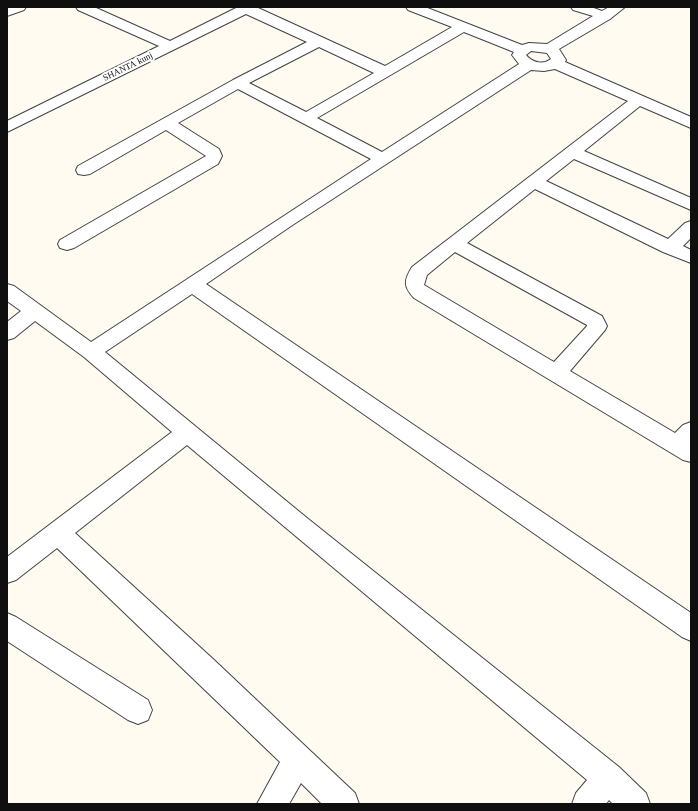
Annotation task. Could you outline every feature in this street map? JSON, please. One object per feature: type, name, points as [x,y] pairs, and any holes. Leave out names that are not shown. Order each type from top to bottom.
[{"type":"street","points":[[7,12],[19,7]]},
{"type":"street","points":[[83,7],[170,46]]},
{"type":"street","points":[[91,352],[383,159],[525,57],[539,47],[549,49],[559,56],[559,60],[556,64],[548,67],[525,57],[463,27],[413,7]]},
{"type":"street","points":[[578,7],[605,16]]},
{"type":"street","points":[[549,49],[618,7]]},
{"type":"street","points":[[245,8],[385,72]]},
{"type":"street","name":"SHANTA kunj","points":[[7,127],[245,8]]},
{"type":"street","points":[[306,119],[463,27]]},
{"type":"street","points":[[84,170],[238,83],[318,42]]},
{"type":"street","points":[[556,64],[691,123]]},
{"type":"street","points":[[238,83],[383,159]]},
{"type":"street","points":[[639,100],[419,271],[414,282],[415,287],[421,293],[556,374],[687,443]]},
{"type":"street","points":[[67,244],[212,160],[214,156],[213,152],[166,123]]},
{"type":"street","points":[[573,152],[691,205]]},
{"type":"street","points":[[534,182],[691,257]]},
{"type":"street","points":[[670,248],[691,227]]},
{"type":"street","points":[[454,244],[595,321],[597,326],[595,330],[556,374]]},
{"type":"street","points":[[192,284],[691,628]]},
{"type":"street","points":[[7,291],[91,352],[608,778],[635,804]]},
{"type":"street","points":[[7,333],[35,311]]},
{"type":"street","points":[[7,572],[187,432]]},
{"type":"street","points":[[58,533],[344,804]]},
{"type":"street","points":[[7,626],[138,710]]},
{"type":"street","points":[[272,804],[298,760]]},
{"type":"street","points":[[587,804],[608,778]]}]
